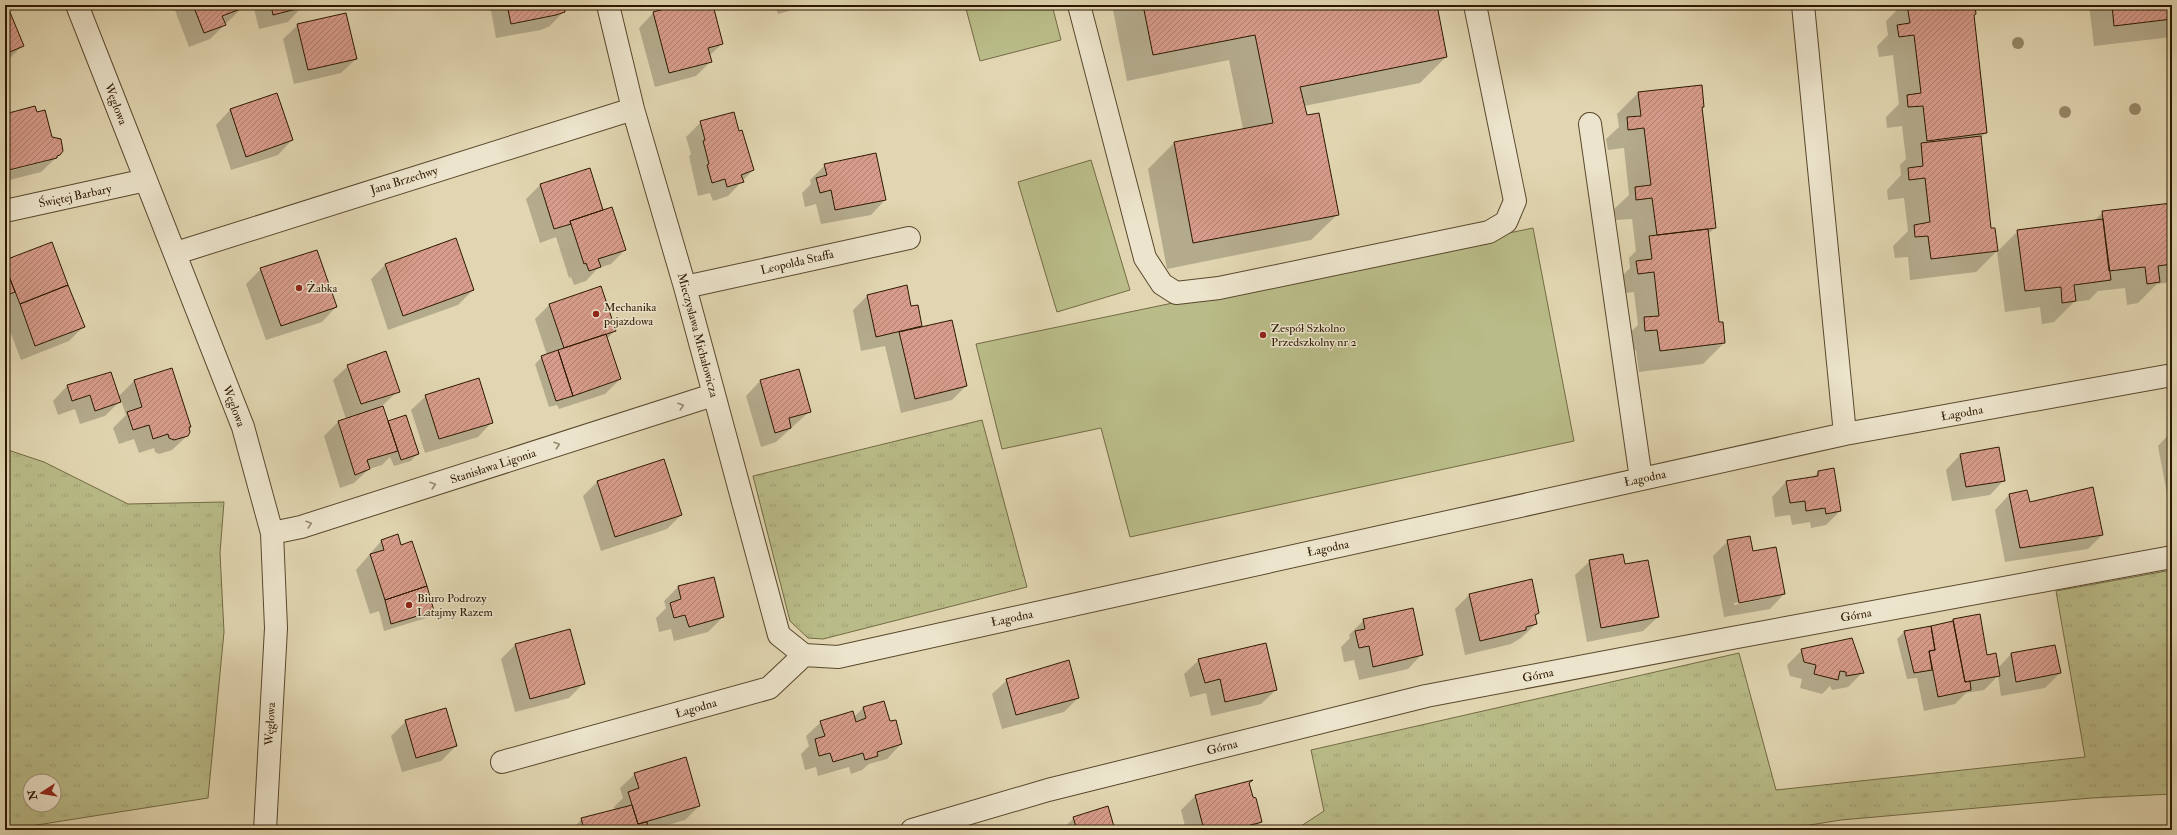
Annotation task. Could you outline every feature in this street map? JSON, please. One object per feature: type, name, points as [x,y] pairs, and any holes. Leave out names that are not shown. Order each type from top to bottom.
[{"type":"street","name":"Węglowa","points":[[77,5],[176,253],[243,427],[272,533],[276,628],[265,830]]},
{"type":"street","name":"Mieczysława Michałowicza","points":[[608,5],[633,109],[685,287],[779,635],[804,655]]},
{"type":"street","points":[[1078,5],[1146,258],[1162,284],[1176,293],[1219,288],[1489,232],[1506,222],[1514,201],[1475,5]]},
{"type":"street","points":[[1803,5],[1845,434]]},
{"type":"street","name":"Jana Brzechwy","points":[[176,253],[633,109]]},
{"type":"street","points":[[1590,124],[1641,479]]},
{"type":"street","name":"Świętej Barbary","points":[[5,211],[146,180]]},
{"type":"street","name":"Leopolda Staffa","points":[[685,287],[908,238]]},
{"type":"street","name":"Łagodna","points":[[502,762],[769,688],[804,655],[838,657],[1845,434],[2172,375]]},
{"type":"street","name":"Stanisława Ligonia","points":[[272,533],[301,527],[713,395]]},
{"type":"street","name":"Górna","points":[[912,830],[1048,790],[1426,696],[2172,557]]},
{"type":"green space","points":[[965,5],[1052,5],[1061,40],[980,61]]},
{"type":"green space","points":[[1091,160],[1130,290],[1057,312],[1018,182]]},
{"type":"green space","points":[[1533,228],[1574,441],[1130,537],[1101,428],[1002,449],[976,344]]},
{"type":"green space","points":[[982,420],[1027,587],[823,639],[808,638],[790,621],[753,476]]},
{"type":"green space","points":[[5,449],[44,462],[128,504],[224,502],[220,553],[224,632],[208,798],[5,830]]},
{"type":"green space","points":[[2172,570],[2172,794],[2091,798],[1841,820],[1779,830],[1295,830],[1324,811],[1311,750],[1739,653],[1776,790],[2085,757],[2056,591]]},
{"type":"building","points":[[5,5],[7,5],[24,46],[5,54]]},
{"type":"building","points":[[193,5],[242,5],[243,8],[222,16],[226,25],[204,33]]},
{"type":"building","points":[[271,5],[303,5],[304,7],[273,15]]},
{"type":"building","points":[[507,5],[564,5],[565,12],[511,24]]},
{"type":"building","points":[[679,5],[713,5],[723,44],[708,48],[712,62],[669,73],[653,12]]},
{"type":"building","points":[[1143,5],[1437,5],[1447,57],[1300,87],[1307,115],[1319,113],[1339,215],[1193,243],[1174,142],[1273,123],[1255,35],[1153,55]]},
{"type":"building","points":[[1907,5],[1975,5],[1976,14],[1974,15],[1987,133],[1927,141],[1923,106],[1908,107],[1907,95],[1921,93],[1914,35],[1899,37],[1897,25],[1910,23]]},
{"type":"building","points":[[2112,5],[2172,5],[2172,19],[2114,26]]},
{"type":"building","points":[[346,13],[357,59],[308,70],[297,24]]},
{"type":"building","points":[[1702,85],[1704,107],[1702,107],[1716,228],[1657,235],[1652,198],[1636,200],[1635,187],[1651,185],[1644,128],[1628,130],[1627,117],[1641,116],[1638,92]]},
{"type":"building","points":[[277,93],[293,140],[246,157],[230,109]]},
{"type":"building","points":[[35,106],[37,112],[45,110],[52,137],[61,139],[63,151],[57,156],[57,158],[5,171],[5,114]]},
{"type":"building","points":[[734,112],[739,131],[742,130],[754,170],[741,175],[744,182],[727,187],[725,179],[712,183],[707,165],[709,164],[700,121]]},
{"type":"building","points":[[1981,136],[1991,228],[1995,228],[1998,251],[1931,259],[1928,236],[1915,237],[1914,225],[1930,222],[1925,178],[1909,180],[1908,168],[1923,166],[1921,143]]},
{"type":"building","points":[[876,153],[886,200],[835,210],[831,190],[820,193],[816,178],[827,175],[824,164]]},
{"type":"building","points":[[590,168],[603,210],[570,221],[571,224],[554,229],[540,184]]},
{"type":"building","points":[[2172,203],[2172,264],[2158,266],[2160,282],[2147,284],[2145,267],[2109,271],[2102,211]]},
{"type":"building","points":[[612,207],[626,250],[598,259],[601,267],[589,271],[586,263],[584,264],[570,221]]},
{"type":"building","points":[[2103,219],[2111,280],[2074,285],[2076,301],[2062,303],[2061,287],[2025,291],[2017,230]]},
{"type":"building","points":[[1708,229],[1719,322],[1723,322],[1725,343],[1660,351],[1657,330],[1645,331],[1644,317],[1659,316],[1654,272],[1638,274],[1636,261],[1652,259],[1649,236]]},
{"type":"building","points":[[456,238],[474,290],[403,316],[385,264]]},
{"type":"building","points":[[52,242],[68,285],[20,304],[5,266],[5,260]]},
{"type":"building","name":"Żabka","points":[[317,250],[337,307],[281,326],[260,268]]},
{"type":"building","points":[[5,266],[15,292],[5,296]]},
{"type":"building","points":[[68,285],[85,327],[35,346],[20,304]]},
{"type":"building","points":[[907,285],[911,306],[918,305],[922,326],[876,337],[867,295]]},
{"type":"building","points":[[601,286],[616,331],[564,348],[549,304]]},
{"type":"building","points":[[952,320],[967,386],[915,399],[899,332]]},
{"type":"building","points":[[606,334],[621,379],[573,396],[558,350]]},
{"type":"building","points":[[558,350],[573,396],[556,401],[541,356]]},
{"type":"building","points":[[386,351],[400,392],[361,404],[347,365]]},
{"type":"building","points":[[172,368],[191,427],[189,427],[190,432],[188,436],[174,440],[169,438],[168,434],[153,439],[149,425],[133,430],[127,412],[142,407],[134,380]]},
{"type":"building","points":[[799,369],[811,412],[789,418],[791,428],[775,433],[760,380]]},
{"type":"building","points":[[111,372],[121,402],[95,411],[90,395],[72,401],[67,385]]},
{"type":"building","points":[[479,378],[493,423],[439,439],[425,395]]},
{"type":"building","points":[[383,406],[398,451],[367,460],[370,469],[355,475],[338,421]]},
{"type":"building","points":[[406,415],[419,454],[401,460],[388,421]]},
{"type":"building","points":[[1999,447],[2005,481],[1966,487],[1960,454]]},
{"type":"building","points":[[664,459],[682,515],[615,537],[597,481]]},
{"type":"building","points":[[1834,468],[1841,511],[1826,514],[1825,508],[1806,511],[1805,501],[1790,503],[1786,481],[1818,476],[1818,471]]},
{"type":"building","points":[[2093,487],[2103,535],[2020,548],[2009,494],[2027,490],[2030,502]]},
{"type":"building","points":[[398,534],[401,545],[412,541],[427,586],[385,600],[370,554],[384,550],[381,540]]},
{"type":"building","points":[[1750,536],[1753,551],[1776,547],[1785,594],[1739,603],[1727,540]]},
{"type":"building","points":[[1623,554],[1625,564],[1648,560],[1659,617],[1601,628],[1589,560]]},
{"type":"building","points":[[714,577],[724,617],[689,627],[685,615],[674,618],[670,603],[681,599],[678,586]]},
{"type":"building","points":[[1532,579],[1539,613],[1535,615],[1537,624],[1526,627],[1526,630],[1480,641],[1469,594]]},
{"type":"building","name":"Biuro Podrozy Latajmy Razem","points":[[427,586],[434,611],[391,624],[385,600]]},
{"type":"building","points":[[1413,608],[1423,655],[1373,667],[1369,646],[1359,648],[1355,631],[1365,629],[1363,619]]},
{"type":"building","points":[[1980,614],[1987,655],[1996,653],[2000,676],[1965,682],[1953,619]]},
{"type":"building","points":[[1953,621],[1965,682],[1970,681],[1971,690],[1938,697],[1929,651],[1935,650],[1931,626]]},
{"type":"building","points":[[1931,626],[1935,650],[1929,651],[1932,670],[1914,673],[1904,631]]},
{"type":"building","points":[[570,629],[585,684],[530,699],[515,644]]},
{"type":"building","points":[[1852,638],[1864,673],[1846,676],[1846,672],[1840,671],[1838,680],[1814,674],[1816,665],[1804,662],[1801,649]]},
{"type":"building","points":[[1266,643],[1277,690],[1225,702],[1220,679],[1205,683],[1198,659]]},
{"type":"building","points":[[2055,645],[2061,673],[2016,682],[2011,653]]},
{"type":"building","points":[[1069,660],[1079,698],[1016,715],[1006,679]]},
{"type":"building","points":[[884,701],[890,721],[896,720],[902,744],[877,752],[878,756],[865,760],[863,753],[833,762],[830,753],[819,756],[815,739],[825,736],[820,721],[853,711],[856,722],[866,718],[863,707]]},
{"type":"building","points":[[446,708],[457,746],[416,758],[405,720]]},
{"type":"building","points":[[686,757],[700,806],[638,824],[628,792],[639,788],[634,773]]},
{"type":"building","points":[[1253,780],[1249,783],[1253,797],[1256,798],[1262,822],[1232,830],[1204,830],[1195,795]]},
{"type":"building","points":[[632,805],[638,824],[647,822],[649,830],[584,830],[581,818]]},
{"type":"building","points":[[1108,806],[1115,830],[1077,830],[1073,817]]},
{"type":"place","name":"Żabka","points":[[299,288]]},
{"type":"place","name":"Mechanika pojazdowa","points":[[596,314]]},
{"type":"place","name":"Zespół Szkolno Przedszkolny nr 2","points":[[1263,335]]},
{"type":"place","name":"Biuro Podrozy Latajmy Razem","points":[[409,605]]}]
